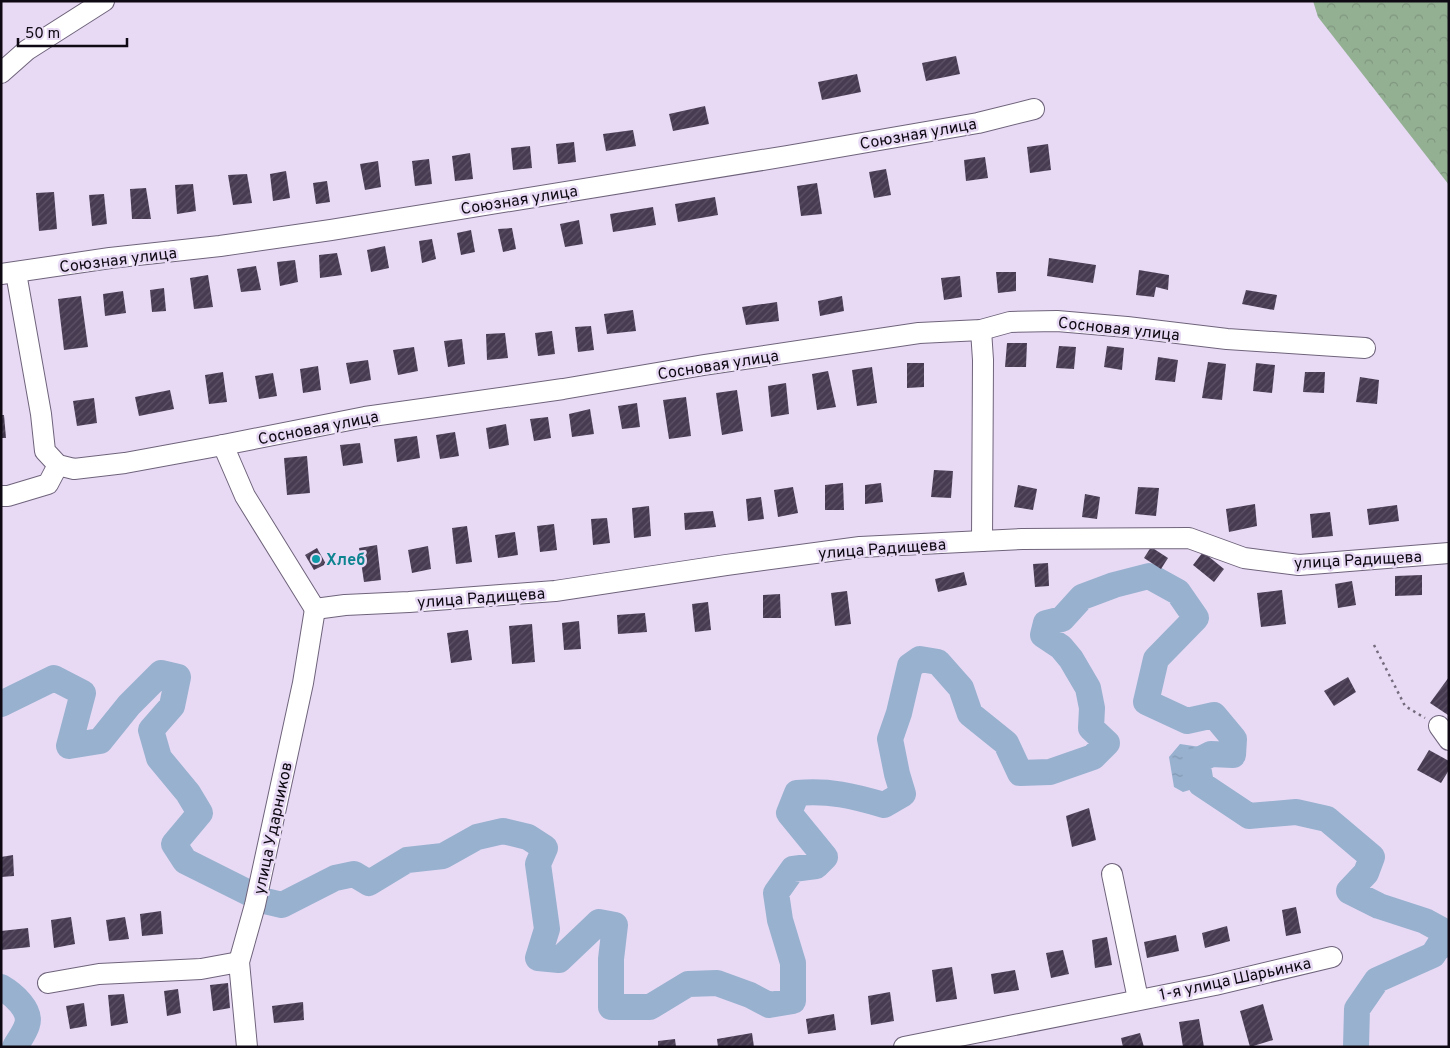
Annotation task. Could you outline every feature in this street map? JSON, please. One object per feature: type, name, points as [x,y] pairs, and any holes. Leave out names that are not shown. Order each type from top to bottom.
[{"type":"street","points":[[1,73],[27,50],[104,1]]},
{"type":"street","name":"Союзная улица","points":[[9,273],[331,230],[787,156],[978,123],[1034,109]]},
{"type":"street","points":[[1,496],[8,496],[48,484],[66,467],[45,451],[40,414],[9,273]]},
{"type":"street","name":"Сосновая улица","points":[[66,467],[125,463],[365,416],[563,389],[704,365],[890,337],[919,333],[981,330],[1010,322],[1057,321],[1227,339],[1366,348]]},
{"type":"street","points":[[981,330],[983,360],[982,541]]},
{"type":"street","points":[[223,445],[245,496],[315,609]]},
{"type":"street","name":"улица Радищева","points":[[315,609],[345,605],[555,591],[860,547],[1022,539],[1188,538],[1244,558],[1299,565],[1449,553]]},
{"type":"street","name":"улица Ударников","points":[[247,1047],[239,962],[260,884],[303,683],[315,609]]},
{"type":"street","name":"1-я улица Шарьинка","points":[[1112,874],[1138,999]]},
{"type":"street","name":"1-я улица Шарьинка","points":[[904,1047],[1215,985],[1332,957]]},
{"type":"street","points":[[48,983],[99,974],[201,969],[239,962]]},
{"type":"path","points":[[1374,645],[1405,706],[1444,733]]},
{"type":"green space","points":[[1313,1],[1449,1],[1449,185],[1318,17]]},
{"type":"water","points":[[1180,744],[1207,748],[1207,763],[1197,761],[1196,788],[1183,792],[1174,787],[1169,757]]},
{"type":"water","points":[[1438,933],[1449,933],[1449,957],[1444,959],[1430,943]]},
{"type":"building","points":[[956,56],[960,74],[926,81],[922,63]]},
{"type":"building","points":[[857,74],[861,92],[822,100],[818,82]]},
{"type":"building","points":[[705,106],[709,124],[673,131],[669,114]]},
{"type":"building","points":[[633,130],[636,146],[606,151],[603,134]]},
{"type":"building","points":[[574,142],[576,162],[558,164],[556,144]]},
{"type":"building","points":[[1048,144],[1051,170],[1030,173],[1027,147]]},
{"type":"building","points":[[530,146],[532,168],[513,170],[511,148]]},
{"type":"building","points":[[470,153],[473,179],[455,181],[452,156]]},
{"type":"building","points":[[985,157],[988,178],[966,181],[964,160]]},
{"type":"building","points":[[429,159],[432,184],[415,186],[412,161]]},
{"type":"building","points":[[378,161],[381,187],[365,190],[360,164]]},
{"type":"building","points":[[886,169],[891,195],[874,198],[869,172]]},
{"type":"building","points":[[286,171],[290,198],[273,201],[270,174]]},
{"type":"building","points":[[247,174],[252,203],[233,205],[228,175]]},
{"type":"building","points":[[327,181],[330,202],[316,204],[313,183]]},
{"type":"building","points":[[817,183],[822,214],[801,216],[797,186]]},
{"type":"building","points":[[193,184],[196,211],[177,214],[175,185]]},
{"type":"building","points":[[146,188],[151,219],[132,219],[130,189]]},
{"type":"building","points":[[54,192],[57,229],[39,231],[36,193]]},
{"type":"building","points":[[104,194],[107,224],[92,226],[89,195]]},
{"type":"building","points":[[715,197],[718,215],[678,222],[675,204]]},
{"type":"building","points":[[653,207],[656,225],[613,232],[610,214]]},
{"type":"building","points":[[579,220],[583,244],[565,247],[560,224]]},
{"type":"building","points":[[512,228],[516,249],[503,252],[498,229]]},
{"type":"building","points":[[471,230],[475,252],[461,255],[457,233]]},
{"type":"building","points":[[432,239],[436,259],[422,263],[419,241]]},
{"type":"building","points":[[385,246],[389,268],[371,272],[367,250]]},
{"type":"building","points":[[337,253],[342,275],[320,278],[319,255]]},
{"type":"building","points":[[1049,258],[1096,265],[1093,283],[1047,276]]},
{"type":"building","points":[[295,260],[298,282],[280,286],[277,262]]},
{"type":"building","points":[[256,266],[261,290],[241,292],[237,269]]},
{"type":"building","points":[[1139,270],[1169,275],[1168,290],[1156,287],[1154,297],[1136,295]]},
{"type":"building","points":[[996,272],[1016,272],[1016,291],[998,293]]},
{"type":"building","points":[[208,275],[213,307],[194,309],[190,278]]},
{"type":"building","points":[[960,276],[962,297],[944,300],[941,278]]},
{"type":"building","points":[[164,288],[166,311],[152,312],[150,290]]},
{"type":"building","points":[[1246,290],[1277,295],[1274,310],[1242,304]]},
{"type":"building","points":[[123,291],[126,313],[105,316],[103,294]]},
{"type":"building","points":[[81,296],[88,347],[64,350],[58,299]]},
{"type":"building","points":[[842,296],[844,311],[820,316],[818,301]]},
{"type":"building","points":[[777,302],[779,321],[746,325],[742,307]]},
{"type":"building","points":[[633,310],[636,331],[607,334],[604,314]]},
{"type":"building","points":[[591,326],[594,350],[578,352],[575,327]]},
{"type":"building","points":[[552,331],[555,354],[538,356],[535,333]]},
{"type":"building","points":[[505,333],[508,358],[487,360],[486,334]]},
{"type":"building","points":[[462,339],[465,364],[448,367],[444,341]]},
{"type":"building","points":[[1007,343],[1027,343],[1026,367],[1005,367]]},
{"type":"building","points":[[1059,346],[1076,347],[1074,369],[1056,368]]},
{"type":"building","points":[[1107,346],[1124,348],[1122,370],[1104,367]]},
{"type":"building","points":[[414,347],[418,371],[398,375],[393,350]]},
{"type":"building","points":[[1158,357],[1178,360],[1175,382],[1155,380]]},
{"type":"building","points":[[368,360],[371,380],[350,384],[346,363]]},
{"type":"building","points":[[1208,362],[1226,364],[1222,400],[1202,398]]},
{"type":"building","points":[[907,363],[924,363],[924,387],[907,388]]},
{"type":"building","points":[[1256,363],[1275,365],[1272,393],[1253,391]]},
{"type":"building","points":[[318,366],[321,390],[303,393],[300,369]]},
{"type":"building","points":[[872,367],[877,403],[857,406],[852,370]]},
{"type":"building","points":[[828,371],[836,407],[817,410],[812,374]]},
{"type":"building","points":[[223,372],[227,402],[209,404],[205,375]]},
{"type":"building","points":[[1305,372],[1325,372],[1324,393],[1303,392]]},
{"type":"building","points":[[273,373],[277,396],[259,399],[255,376]]},
{"type":"building","points":[[1360,377],[1379,380],[1377,404],[1356,402]]},
{"type":"building","points":[[786,383],[789,414],[771,417],[768,386]]},
{"type":"building","points":[[170,390],[174,409],[139,416],[135,397]]},
{"type":"building","points":[[737,390],[743,431],[722,435],[716,393]]},
{"type":"building","points":[[686,397],[691,436],[669,439],[663,400]]},
{"type":"building","points":[[94,398],[97,423],[77,426],[73,401]]},
{"type":"building","points":[[637,403],[640,427],[622,429],[618,406]]},
{"type":"building","points":[[590,409],[594,434],[572,437],[569,414]]},
{"type":"building","points":[[1,415],[4,415],[6,438],[1,438]]},
{"type":"building","points":[[548,417],[551,438],[534,441],[530,419]]},
{"type":"building","points":[[506,424],[509,445],[489,449],[486,428]]},
{"type":"building","points":[[455,432],[459,456],[440,459],[436,435]]},
{"type":"building","points":[[417,436],[420,458],[397,462],[394,439]]},
{"type":"building","points":[[360,443],[363,463],[343,466],[340,445]]},
{"type":"building","points":[[307,456],[310,493],[287,495],[284,458]]},
{"type":"building","points":[[934,470],[953,471],[951,498],[931,497]]},
{"type":"building","points":[[843,483],[844,510],[825,510],[825,485]]},
{"type":"building","points":[[881,483],[883,502],[865,504],[865,485]]},
{"type":"building","points":[[1018,485],[1037,489],[1033,510],[1014,507]]},
{"type":"building","points":[[793,487],[798,513],[778,517],[774,490]]},
{"type":"building","points":[[1138,487],[1159,488],[1156,516],[1135,514]]},
{"type":"building","points":[[1085,494],[1100,497],[1097,519],[1082,517]]},
{"type":"building","points":[[761,497],[764,519],[748,521],[746,499]]},
{"type":"building","points":[[1255,504],[1257,526],[1229,532],[1226,509]]},
{"type":"building","points":[[1397,505],[1399,521],[1369,525],[1367,509]]},
{"type":"building","points":[[649,506],[651,536],[634,538],[632,508]]},
{"type":"building","points":[[713,511],[716,527],[685,530],[684,513]]},
{"type":"building","points":[[1330,512],[1333,536],[1312,538],[1310,514]]},
{"type":"building","points":[[607,518],[610,543],[593,545],[591,519]]},
{"type":"building","points":[[554,524],[557,550],[540,552],[537,526]]},
{"type":"building","points":[[467,526],[472,562],[456,564],[452,528]]},
{"type":"building","points":[[515,532],[518,555],[498,558],[495,535]]},
{"type":"building","points":[[377,545],[381,580],[364,582],[359,548]]},
{"type":"building","points":[[428,546],[431,569],[412,573],[408,550]]},
{"type":"building","points":[[1151,547],[1168,558],[1161,569],[1144,558]]},
{"type":"building","name":"Хлеб","points":[[317,548],[326,564],[314,570],[305,555]]},
{"type":"building","points":[[1203,552],[1224,569],[1214,582],[1193,565]]},
{"type":"building","points":[[1048,563],[1049,586],[1035,587],[1033,564]]},
{"type":"building","points":[[964,572],[967,585],[938,592],[935,579]]},
{"type":"building","points":[[1422,575],[1422,595],[1395,596],[1395,576]]},
{"type":"building","points":[[1352,581],[1356,605],[1338,608],[1335,584]]},
{"type":"building","points":[[1282,590],[1286,624],[1261,627],[1257,593]]},
{"type":"building","points":[[847,591],[851,624],[835,626],[831,593]]},
{"type":"building","points":[[780,594],[781,618],[763,618],[763,595]]},
{"type":"building","points":[[708,602],[711,630],[695,632],[692,604]]},
{"type":"building","points":[[645,613],[647,632],[618,634],[617,615]]},
{"type":"building","points":[[579,621],[581,649],[564,650],[562,623]]},
{"type":"building","points":[[532,624],[535,662],[512,664],[509,626]]},
{"type":"building","points":[[468,630],[472,660],[451,663],[447,633]]},
{"type":"building","points":[[1348,677],[1356,692],[1334,706],[1324,691]]},
{"type":"building","points":[[1449,677],[1449,714],[1448,715],[1430,703]]},
{"type":"building","points":[[1429,750],[1449,761],[1449,770],[1441,783],[1417,770]]},
{"type":"building","points":[[1089,808],[1096,840],[1072,847],[1066,816]]},
{"type":"building","points":[[13,855],[14,876],[1,877],[1,857]]},
{"type":"building","points":[[1296,907],[1301,933],[1286,936],[1282,910]]},
{"type":"building","points":[[161,911],[163,934],[142,936],[140,914]]},
{"type":"building","points":[[71,917],[75,944],[54,948],[51,920]]},
{"type":"building","points":[[125,917],[129,939],[109,941],[106,920]]},
{"type":"building","points":[[1227,926],[1230,941],[1205,948],[1202,933]]},
{"type":"building","points":[[28,928],[30,947],[1,950],[1,931]]},
{"type":"building","points":[[1176,935],[1179,951],[1147,958],[1144,942]]},
{"type":"building","points":[[1107,937],[1112,965],[1095,968],[1092,940]]},
{"type":"building","points":[[1063,950],[1069,974],[1051,978],[1046,953]]},
{"type":"building","points":[[952,967],[957,999],[936,1002],[932,970]]},
{"type":"building","points":[[1015,970],[1019,990],[994,994],[991,974]]},
{"type":"building","points":[[228,983],[230,1008],[213,1011],[210,985]]},
{"type":"building","points":[[178,989],[181,1013],[167,1016],[164,991]]},
{"type":"building","points":[[890,992],[894,1021],[871,1025],[868,996]]},
{"type":"building","points":[[124,994],[128,1023],[111,1026],[108,995]]},
{"type":"building","points":[[303,1002],[304,1020],[274,1023],[272,1006]]},
{"type":"building","points":[[84,1003],[87,1026],[70,1029],[66,1006]]},
{"type":"building","points":[[1263,1004],[1273,1040],[1250,1047],[1240,1011]]},
{"type":"building","points":[[834,1014],[836,1030],[808,1034],[806,1019]]},
{"type":"building","points":[[1199,1019],[1204,1047],[1183,1047],[1179,1022]]},
{"type":"building","points":[[752,1033],[754,1047],[718,1047],[717,1039]]},
{"type":"building","points":[[1140,1033],[1144,1047],[1123,1047],[1121,1038]]},
{"type":"building","points":[[675,1039],[676,1047],[658,1047],[658,1041]]},
{"type":"waterway","points":[[1,704],[54,678],[83,693],[69,746],[100,741],[129,705],[161,673],[178,677],[172,706],[151,730],[159,758],[188,793],[200,813],[174,844],[185,861],[265,901],[282,905],[335,878],[354,874],[369,883],[407,860],[443,856],[477,837],[503,831],[528,837],[545,848],[538,864],[547,929],[538,958],[559,960],[599,922],[615,925],[611,959],[611,1007],[650,1007],[688,984],[717,983],[750,995],[769,1005],[793,1001],[793,963],[780,920],[776,893],[793,869],[816,866],[825,857],[789,813],[797,793],[820,792],[841,794],[884,805],[903,794],[890,739],[899,713],[910,666],[920,659],[938,662],[961,688],[970,714],[1006,743],[1020,773],[1050,772],[1093,757],[1107,743],[1091,728],[1092,708],[1088,688],[1071,659],[1061,647],[1043,635],[1046,623],[1062,619],[1082,597],[1114,585],[1149,576],[1178,592],[1196,618],[1156,659],[1146,702],[1187,721],[1214,715],[1234,739],[1233,755],[1211,754],[1197,761],[1201,784],[1249,816],[1296,812],[1327,819],[1372,857],[1366,873],[1349,891],[1379,906],[1425,921],[1447,933],[1433,955],[1377,980],[1357,1009],[1356,1047]]},
{"type":"waterway","points":[[1,987],[16,998],[27,1014],[26,1028],[15,1047]]},
{"type":"place","name":"Хлеб","points":[[316,559]]}]
